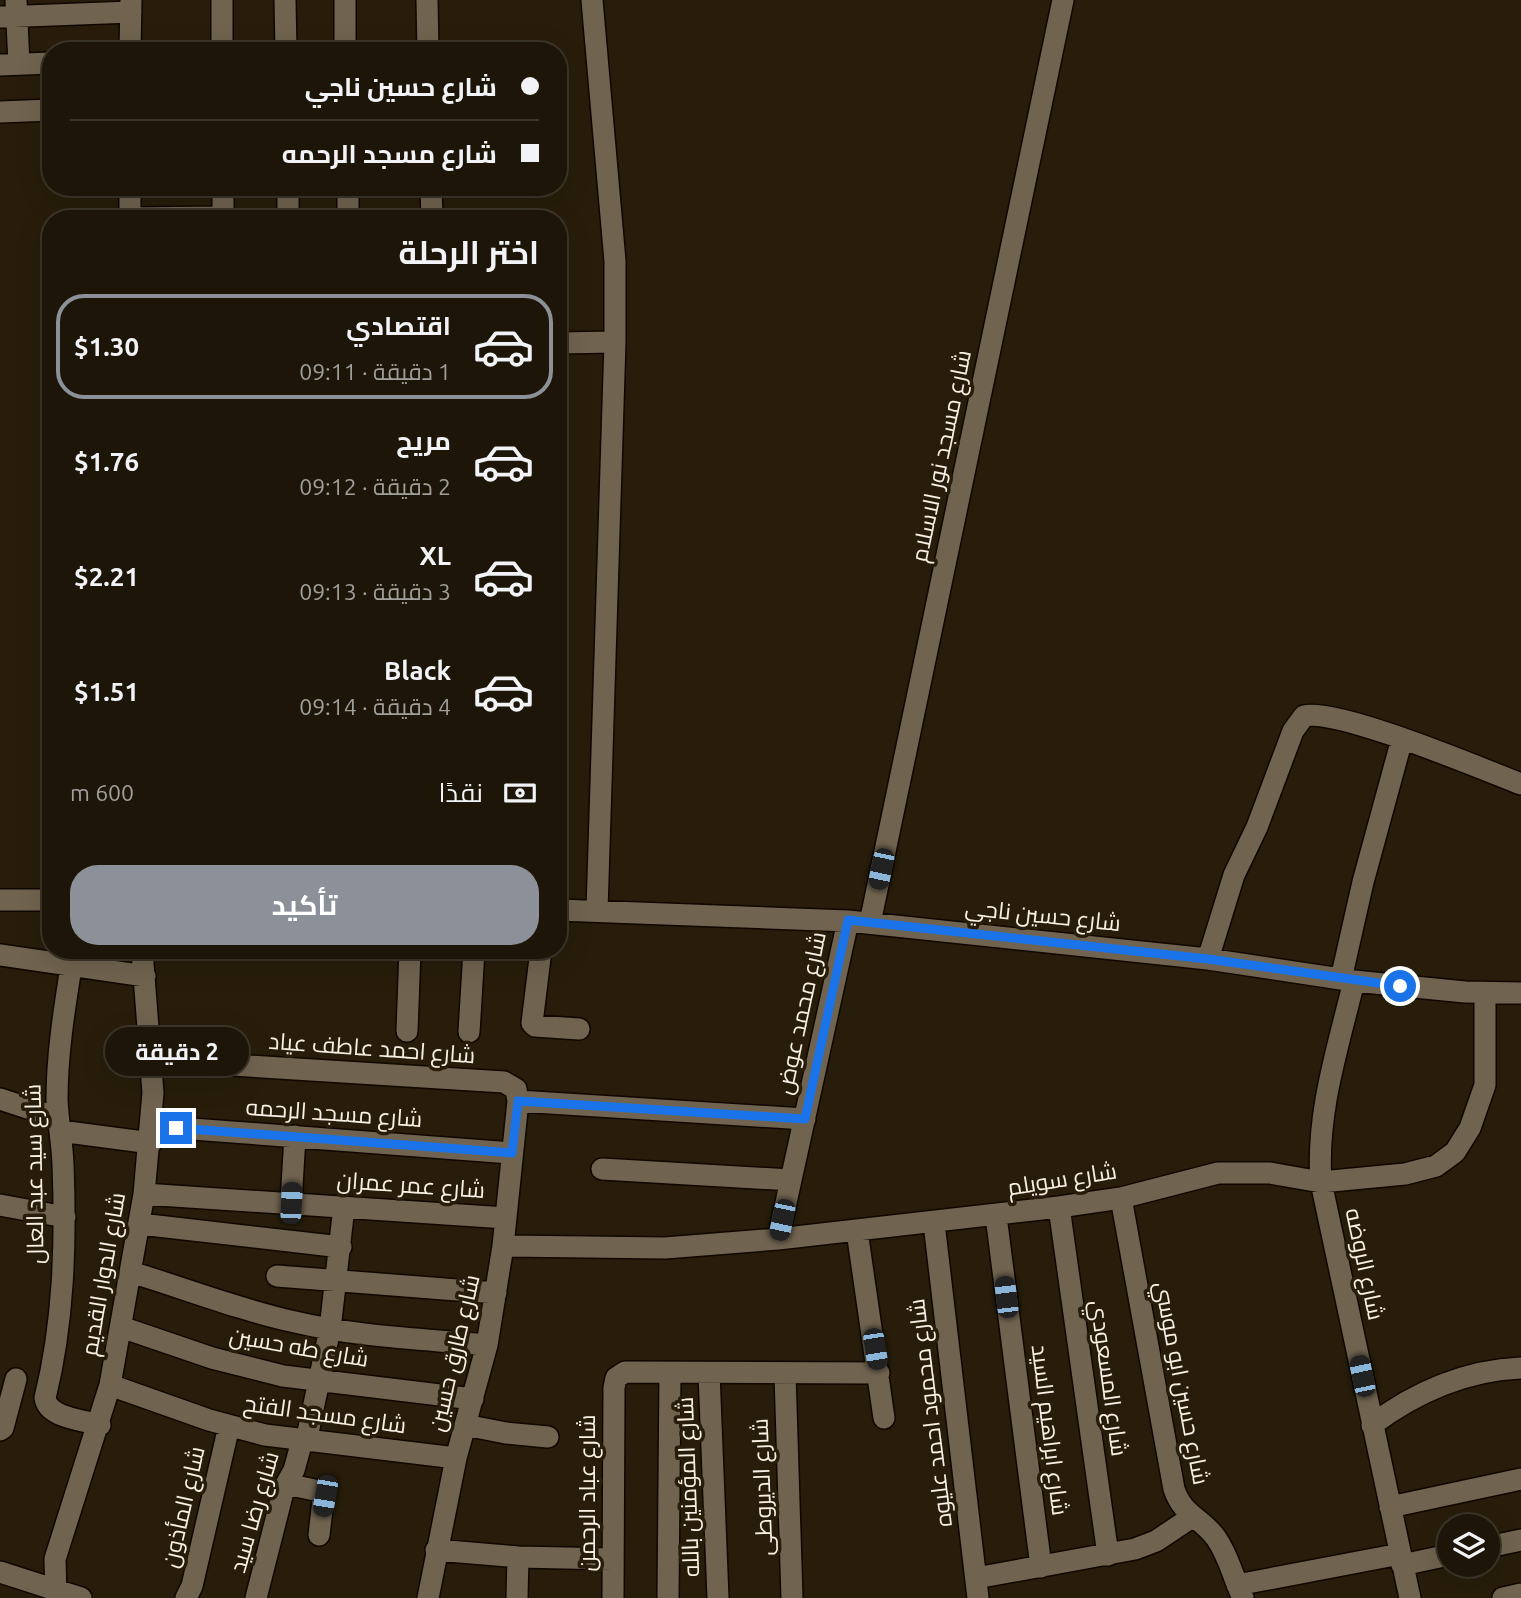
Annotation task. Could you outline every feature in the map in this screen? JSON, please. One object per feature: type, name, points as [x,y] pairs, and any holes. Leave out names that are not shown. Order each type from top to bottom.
[{"type":"street","points":[[222,0],[222,42]]},
{"type":"street","points":[[285,0],[286,42]]},
{"type":"street","points":[[345,0],[345,42]]},
{"type":"street","points":[[426,0],[428,42]]},
{"type":"street","points":[[592,0],[615,261],[615,342],[597,910]]},
{"type":"street","name":"شارع مسجد نور الاسلام","points":[[859,922],[1063,0]]},
{"type":"street","points":[[42,63],[10,64],[11,11],[131,6],[131,42]]},
{"type":"street","points":[[0,112],[42,110]]},
{"type":"street","points":[[567,344],[615,342]]},
{"type":"street","points":[[1208,959],[1234,875],[1266,804],[1298,721],[1312,714],[1402,739],[1521,784]]},
{"type":"street","name":"شارع الروضه","points":[[1402,739],[1363,882],[1318,1150],[1321,1182],[1410,1598]]},
{"type":"street","points":[[0,900],[42,900]]},
{"type":"street","name":"شارع حسين ناجي","points":[[567,910],[859,922],[1208,959],[1348,980],[1485,993],[1521,993]]},
{"type":"street","name":"شارع محمد عوض","points":[[778,1239],[805,1119],[859,922]]},
{"type":"street","points":[[0,955],[71,967],[145,975]]},
{"type":"street","name":"شارع الدوار القديم","points":[[56,1594],[59,1544],[100,1425],[140,1224],[151,1134],[152,1060],[143,959]]},
{"type":"street","points":[[407,1031],[410,959]]},
{"type":"street","points":[[469,1032],[473,959]]},
{"type":"street","points":[[540,959],[532,1023],[536,1027],[579,1029]]},
{"type":"street","name":"شارع سيد عبد العال","points":[[71,967],[58,1063],[65,1217],[59,1297],[45,1398],[50,1409],[100,1425]]},
{"type":"street","name":"شارع سويلم","points":[[503,1246],[665,1248],[857,1231],[996,1216],[1121,1198],[1219,1173],[1270,1173],[1321,1182],[1405,1174],[1436,1166],[1455,1152],[1470,1128],[1485,1085],[1485,993]]},
{"type":"street","name":"شارع احمد عاطف عياد","points":[[152,1060],[504,1082],[516,1089],[518,1101]]},
{"type":"street","name":"شارع مسجد الرحمه","points":[[0,1099],[59,1124],[151,1134],[295,1136],[512,1153]]},
{"type":"street","points":[[518,1101],[805,1119]]},
{"type":"street","name":"شارع طارق حسين","points":[[428,1598],[456,1458],[487,1345],[503,1246],[518,1101]]},
{"type":"street","points":[[291,1203],[295,1136]]},
{"type":"street","points":[[602,1169],[791,1180]]},
{"type":"street","name":"شارع عمر عمران","points":[[144,1194],[506,1218]]},
{"type":"street","name":"شارع حسين ابو موسي","points":[[1121,1198],[1174,1489],[1180,1504],[1215,1537],[1240,1591]]},
{"type":"street","points":[[0,1205],[65,1217]]},
{"type":"street","name":"شارع رضا سيد","points":[[256,1598],[286,1484],[304,1441],[320,1382],[337,1280],[344,1207]]},
{"type":"street","name":"شارع المسعودي","points":[[1059,1207],[1108,1555]]},
{"type":"street","name":"شارع ابراهيم السيد","points":[[996,1216],[1041,1567]]},
{"type":"street","name":"شارع محمود احمد عليوه","points":[[934,1223],[977,1588]]},
{"type":"street","points":[[140,1224],[341,1247]]},
{"type":"street","points":[[857,1231],[884,1418]]},
{"type":"street","points":[[131,1272],[233,1306],[330,1329],[487,1345]]},
{"type":"street","points":[[277,1276],[496,1293]]},
{"type":"street","name":"شارع طه حسين","points":[[121,1327],[247,1368],[320,1382],[473,1399]]},
{"type":"street","points":[[1373,1425],[1393,1409],[1432,1388],[1478,1374],[1521,1368]]},
{"type":"street","name":"شارع عباد الرحمن","points":[[613,1598],[616,1378],[625,1372],[670,1373]]},
{"type":"street","points":[[668,1598],[670,1373],[879,1373]]},
{"type":"street","name":"شارع المؤمنين بالله","points":[[709,1373],[718,1598]]},
{"type":"street","name":"شارع الديروطى","points":[[785,1374],[792,1598]]},
{"type":"street","points":[[0,1430],[3,1428],[8,1378],[48,1384]]},
{"type":"street","name":"شارع مسجد الفتح","points":[[110,1385],[229,1426],[304,1441],[456,1458]]},
{"type":"street","points":[[466,1425],[506,1433],[548,1437]]},
{"type":"street","name":"شارع المأذون","points":[[186,1598],[192,1586],[229,1426]]},
{"type":"street","points":[[1390,1507],[1521,1479]]},
{"type":"street","points":[[286,1484],[324,1492],[318,1535]]},
{"type":"street","points":[[977,1588],[1041,1567],[1108,1555],[1156,1541],[1192,1517]]},
{"type":"street","points":[[1500,1544],[1521,1540]]},
{"type":"street","points":[[436,1550],[518,1557],[612,1559]]},
{"type":"street","points":[[1240,1591],[1401,1559],[1437,1556]]},
{"type":"street","points":[[517,1598],[518,1557]]},
{"type":"street","points":[[0,1572],[56,1594],[81,1598]]},
{"type":"street","points":[[1503,1598],[1521,1594]]},
{"type":"route","points":[[176,1128],[512,1153],[518,1101],[805,1119],[848,920],[1208,959],[1400,986]]}]
